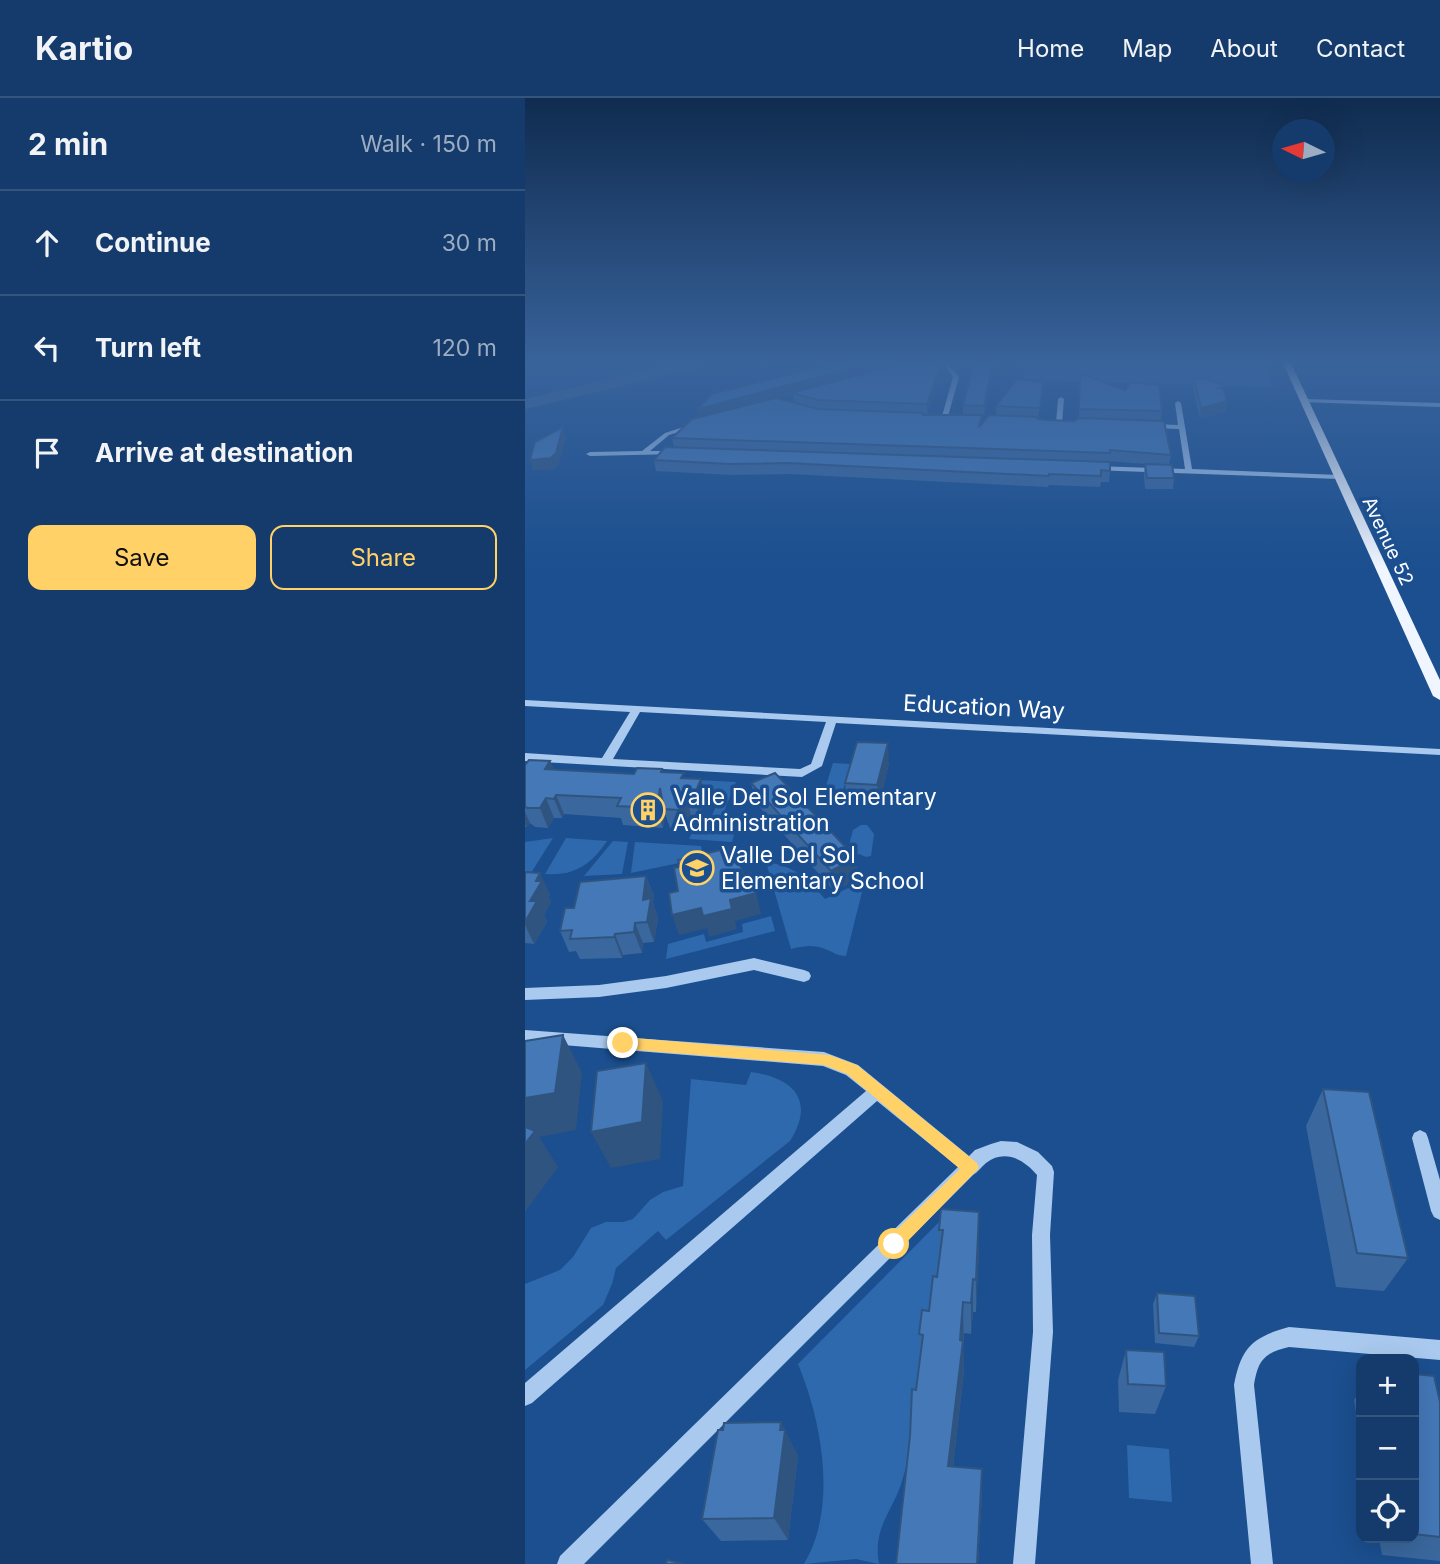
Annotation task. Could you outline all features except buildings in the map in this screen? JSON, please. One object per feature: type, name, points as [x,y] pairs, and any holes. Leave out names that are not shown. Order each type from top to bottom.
[{"type":"main road","name":"Avenue 52","points":[[1318,431],[1440,694]]},
{"type":"street","points":[[645,452],[667,434],[676,431]]},
{"type":"street","points":[[1183,431],[1189,472]]},
{"type":"street","points":[[590,454],[687,454]]},
{"type":"street","points":[[1077,468],[1339,477]]},
{"type":"street","name":"Education Way","points":[[525,704],[1440,752]]},
{"type":"street","points":[[605,762],[637,709]]},
{"type":"street","points":[[525,757],[802,773],[817,766],[832,720]]},
{"type":"street","points":[[525,994],[613,989],[754,964],[804,976]]},
{"type":"street","points":[[525,1035],[824,1059],[852,1070],[971,1168]]},
{"type":"street","points":[[525,1396],[876,1091]]},
{"type":"street","points":[[1420,1138],[1440,1211]]},
{"type":"street","points":[[568,1564],[981,1156],[996,1149],[1016,1149],[1035,1158],[1046,1172],[1041,1235],[1043,1332],[1024,1564]]},
{"type":"street","points":[[1262,1564],[1244,1385],[1247,1365],[1257,1349],[1272,1340],[1289,1337],[1440,1350]]},
{"type":"shaded area","points":[[833,763],[851,764],[838,807],[824,792]]},
{"type":"shaded area","points":[[625,776],[736,782],[725,809],[736,827],[732,842],[689,839],[698,819],[710,820],[721,795],[689,793]]},
{"type":"shaded area","points":[[867,825],[874,834],[871,856],[852,856],[847,853],[853,830]]},
{"type":"shaded area","points":[[553,838],[531,873],[525,873],[525,842]]},
{"type":"shaded area","points":[[566,838],[607,841],[595,857],[581,867],[565,873],[545,874]]},
{"type":"shaded area","points":[[613,841],[628,842],[622,874],[584,876]]},
{"type":"shaded area","points":[[635,842],[701,846],[703,858],[631,873]]},
{"type":"shaded area","points":[[766,862],[800,874],[825,899],[865,880],[846,956],[817,946],[791,949]]},
{"type":"shaded area","points":[[771,916],[775,931],[666,959],[668,944],[704,934],[706,942],[743,932],[742,924]]},
{"type":"shaded area","points":[[751,1072],[778,1080],[796,1093],[801,1114],[798,1127],[790,1141],[666,1240],[658,1231],[616,1268],[603,1305],[525,1370],[525,1284],[560,1270],[573,1257],[591,1228],[606,1222],[633,1219],[650,1200],[663,1192],[683,1186],[691,1079],[746,1085]]},
{"type":"shaded area","points":[[944,1217],[970,1245],[903,1478],[881,1529],[879,1564],[856,1559],[804,1564],[821,1517],[823,1464],[814,1412],[798,1364]]},
{"type":"shaded area","points":[[1127,1445],[1169,1449],[1172,1502],[1129,1498]]},
{"type":"place","name":"Valle Del Sol Elementary Administration","points":[[648,810]]},
{"type":"place","name":"Valle Del Sol Elementary School","points":[[697,868]]},
{"type":"route","points":[[623,1043],[824,1059],[852,1070],[971,1168],[894,1244]]}]
